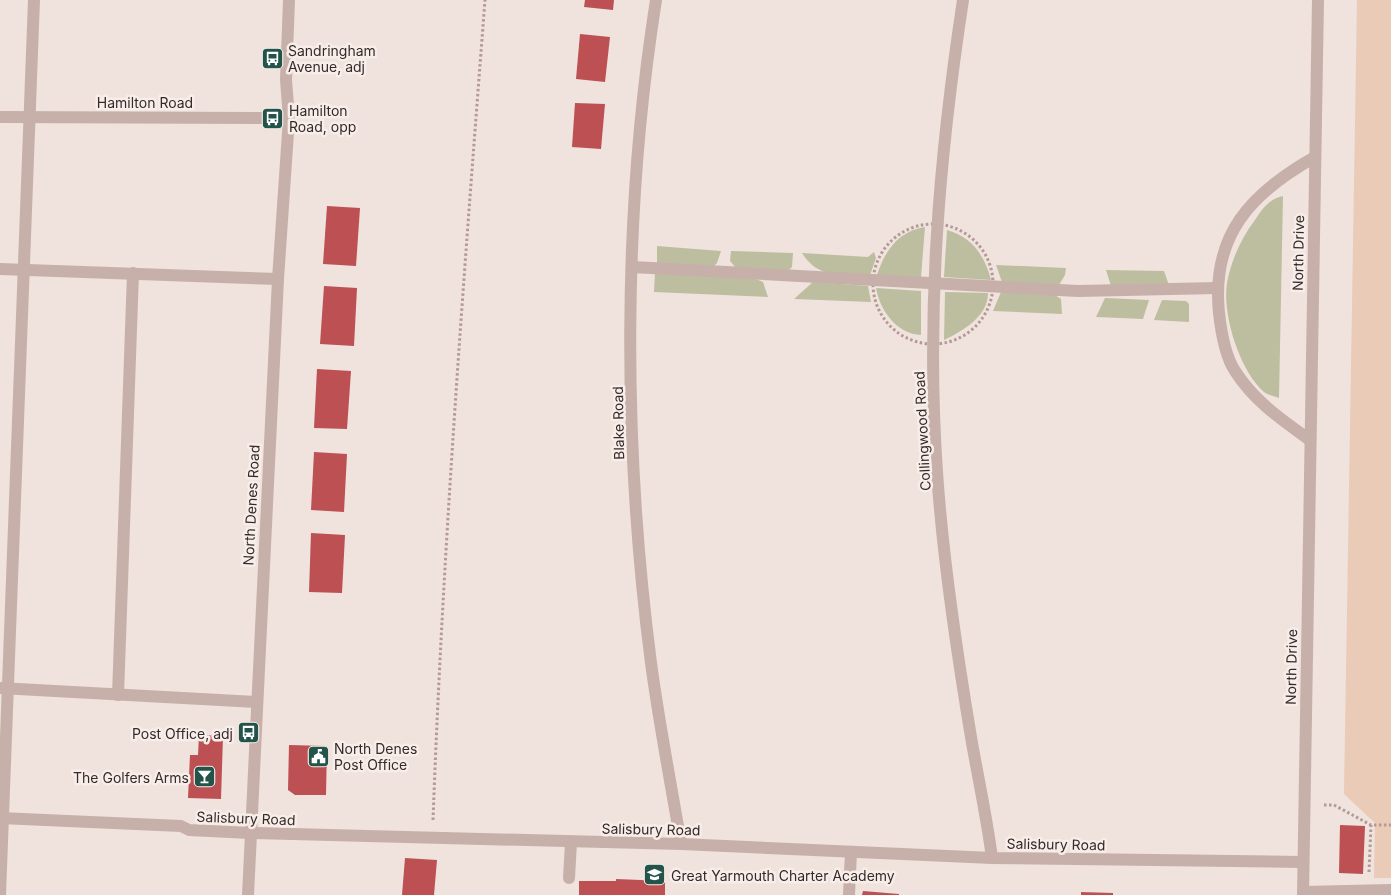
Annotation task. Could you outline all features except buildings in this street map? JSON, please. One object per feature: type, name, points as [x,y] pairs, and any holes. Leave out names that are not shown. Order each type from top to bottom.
[{"type":"street","points":[[0,895],[4,688],[26,270],[34,0]]},
{"type":"street","name":"North Denes Road","points":[[248,895],[278,279],[289,118],[286,80],[289,0]]},
{"type":"street","name":"Blake Road","points":[[656,0],[640,122],[632,267],[632,425],[636,516],[651,664],[681,844]]},
{"type":"street","name":"Collingwood Road","points":[[963,0],[946,127],[933,284],[937,472],[954,633],[986,810],[992,858]]},
{"type":"street","name":"North Drive","points":[[1303,893],[1303,803],[1318,0]]},
{"type":"street","name":"Hamilton Road","points":[[0,117],[289,118]]},
{"type":"street","points":[[1310,440],[1262,405],[1234,370],[1221,331],[1216,288],[1221,259],[1236,224],[1258,196],[1290,171],[1315,156]]},
{"type":"street","points":[[632,267],[1078,292],[1216,288]]},
{"type":"street","points":[[0,269],[278,279]]},
{"type":"street","points":[[118,696],[133,273]]},
{"type":"street","points":[[4,688],[118,696],[256,702]]},
{"type":"street","name":"Salisbury Road","points":[[2,818],[181,826],[189,830],[250,833],[681,844],[992,858],[1303,862]]},
{"type":"street","points":[[569,878],[571,842]]},
{"type":"street","points":[[849,895],[851,852]]},
{"type":"street","points":[[1303,893],[1391,890]]},
{"type":"path","points":[[432,839],[436,721],[465,266],[485,0]]},
{"type":"path","points":[[1303,803],[1334,805],[1371,825],[1391,825]]},
{"type":"path","points":[[1369,891],[1371,825]]},
{"type":"green space","points":[[1283,196],[1279,398],[1264,392],[1247,371],[1240,357],[1230,326],[1226,296],[1231,266],[1245,234],[1266,205],[1274,199]]},
{"type":"green space","points":[[925,227],[921,277],[877,275],[884,258],[900,237]]},
{"type":"green space","points":[[947,230],[964,237],[976,249],[985,263],[991,280],[944,277]]},
{"type":"green space","points":[[657,246],[721,251],[717,263],[713,267],[657,263]]},
{"type":"green space","points":[[731,251],[793,253],[792,267],[788,271],[736,268],[730,261]]},
{"type":"green space","points":[[874,252],[876,258],[870,275],[841,275],[824,272],[809,262],[802,253],[868,257]]},
{"type":"green space","points":[[996,265],[1066,268],[1065,275],[1059,285],[1002,282]]},
{"type":"green space","points":[[1106,270],[1164,271],[1171,291],[1112,289]]},
{"type":"green space","points":[[655,273],[756,279],[763,282],[768,297],[654,292]]},
{"type":"green space","points":[[813,282],[868,286],[871,302],[794,299]]},
{"type":"green space","points":[[876,288],[921,291],[921,335],[912,334],[904,330],[891,320],[881,305]]},
{"type":"green space","points":[[945,292],[988,293],[987,302],[979,316],[966,328],[944,340]]},
{"type":"green space","points":[[1001,292],[1055,295],[1061,299],[1062,314],[993,311]]},
{"type":"green space","points":[[1105,298],[1149,300],[1143,319],[1096,317]]},
{"type":"green space","points":[[1162,300],[1186,301],[1189,304],[1189,322],[1154,320]]},
{"type":"sand","points":[[1357,0],[1391,0],[1391,878],[1374,878],[1375,823],[1344,794]]},
{"type":"place","name":"Sandringham Avenue, adj","points":[[272,58]]},
{"type":"place","name":"Hamilton Road, opp","points":[[273,118]]},
{"type":"place","name":"Post Office, adj","points":[[249,733]]},
{"type":"place","name":"North Denes Post Office","points":[[318,756]]},
{"type":"place","name":"The Golfers Arms","points":[[205,777]]},
{"type":"place","name":"Great Yarmouth Charter Academy","points":[[655,875]]}]
